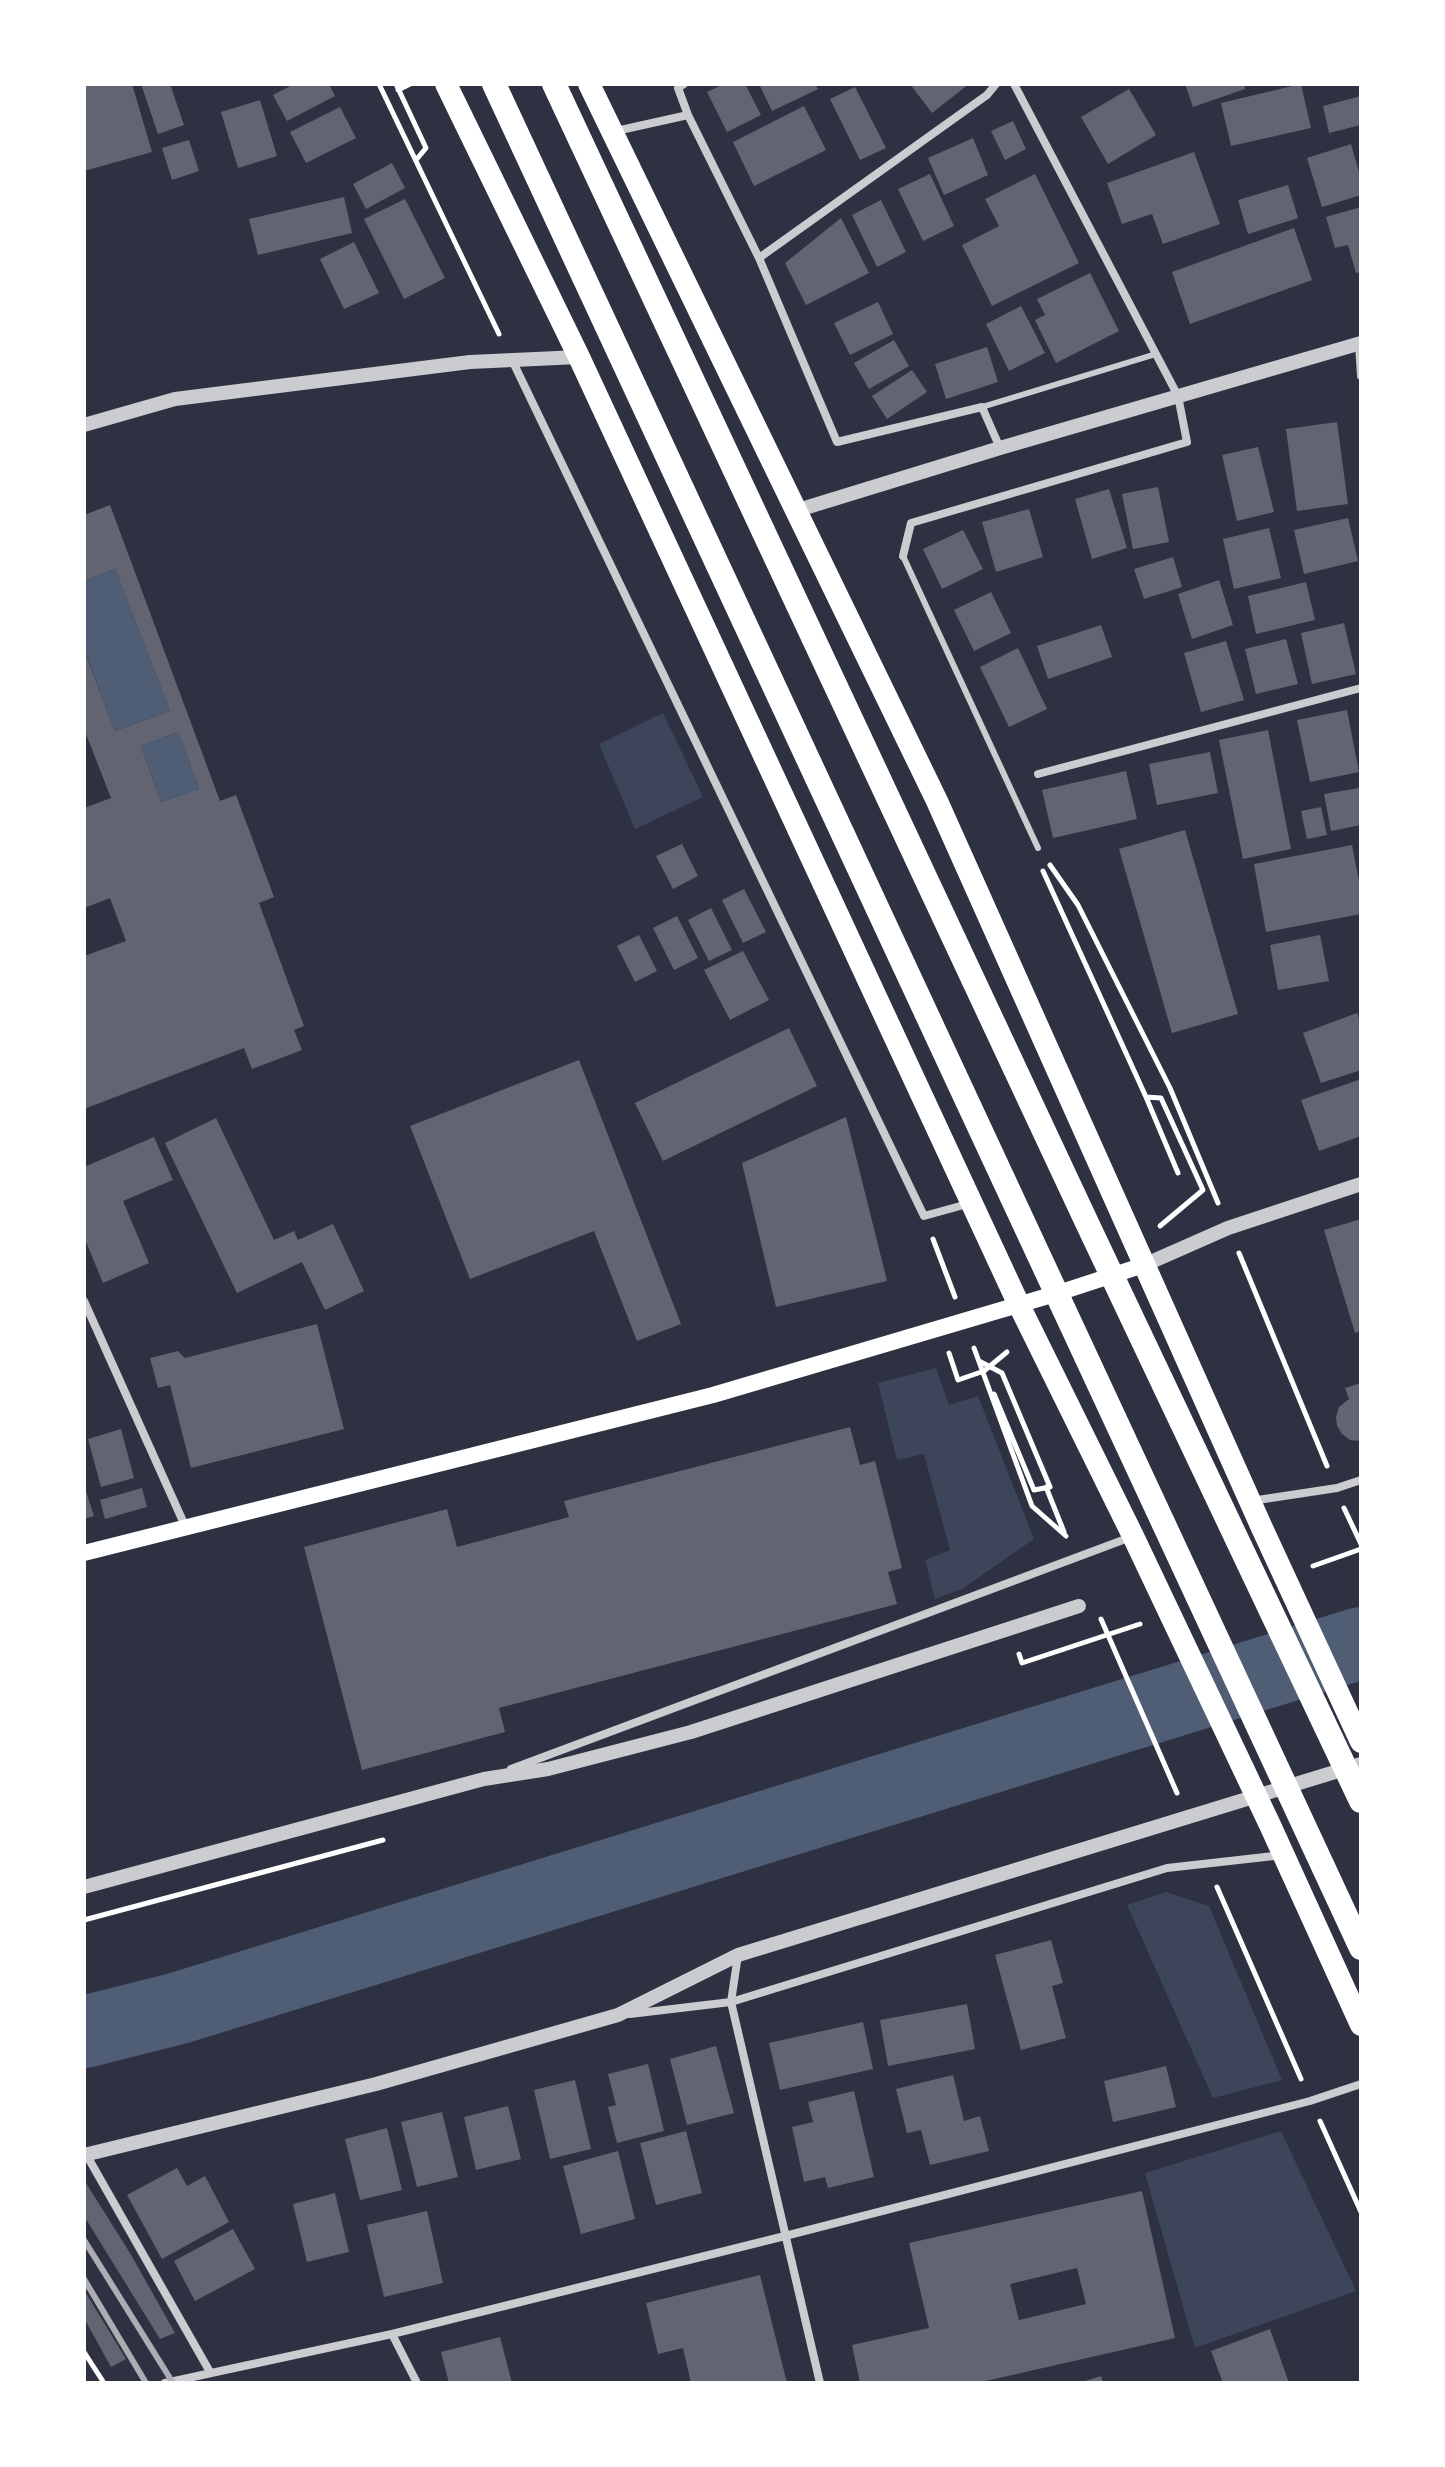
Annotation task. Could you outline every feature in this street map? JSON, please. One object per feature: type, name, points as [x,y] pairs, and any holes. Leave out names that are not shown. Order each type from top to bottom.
[{"type":"highway","points":[[446,84],[579,357],[1019,1305],[1133,1536],[1361,2025]]},
{"type":"highway","points":[[494,84],[1361,1948]]},
{"type":"highway","points":[[554,84],[1361,1801]]},
{"type":"highway","points":[[589,84],[937,801],[1361,1742]]},
{"type":"main road","points":[[84,1553],[713,1395],[1144,1265]]},
{"type":"street","points":[[684,84],[678,88],[688,115],[759,258],[837,442],[982,407],[1000,448]]},
{"type":"street","points":[[759,258],[987,95],[996,84]]},
{"type":"street","points":[[903,556],[911,523],[1187,442],[1178,396],[1014,84]]},
{"type":"street","points":[[612,132],[688,115]]},
{"type":"street","points":[[795,511],[1360,343],[1361,376]]},
{"type":"street","points":[[84,425],[175,399],[470,362],[579,357]]},
{"type":"street","points":[[511,360],[924,1216],[972,1203]]},
{"type":"street","points":[[1038,774],[1361,688]]},
{"type":"street","points":[[1144,1265],[1228,1228],[1361,1184]]},
{"type":"street","points":[[84,1301],[186,1528]]},
{"type":"street","points":[[1250,1501],[1337,1488],[1361,1480]]},
{"type":"street","points":[[84,1887],[484,1779],[1133,1536]]},
{"type":"street","points":[[484,1779],[548,1769],[691,1732],[1079,1606]]},
{"type":"street","points":[[618,2015],[738,1955],[1361,1764]]},
{"type":"street","points":[[210,2372],[85,2154],[376,2084],[618,2015],[731,2002],[1167,1868],[1284,1855]]},
{"type":"street","points":[[738,1955],[731,2002],[820,2383]]},
{"type":"street","points":[[165,2383],[392,2334],[785,2236],[1310,2101],[1361,2084]]},
{"type":"street","points":[[392,2334],[417,2383]]},
{"type":"lane","points":[[982,407],[1156,354]]},
{"type":"lane","points":[[903,556],[1038,848]]},
{"type":"path","points":[[379,84],[511,360]]},
{"type":"path","points":[[410,84],[397,87],[426,148],[416,160]]},
{"type":"path","points":[[1038,848],[1078,905],[1163,1074],[1361,1544]]},
{"type":"path","points":[[1146,1097],[1178,1173]]},
{"type":"path","points":[[924,1216],[1032,1506],[1064,1533]]},
{"type":"path","points":[[978,1361],[1002,1373],[1064,1533],[1077,1558]]},
{"type":"path","points":[[958,1380],[984,1371],[1034,1490],[1048,1487]]},
{"type":"path","points":[[1098,1610],[1183,1805]]},
{"type":"path","points":[[1022,1663],[1070,1647]]},
{"type":"path","points":[[84,1920],[383,1840]]},
{"type":"path","points":[[1207,1864],[1361,2212]]},
{"type":"path","points":[[84,2352],[104,2383]]},
{"type":"shaded area","points":[[115,569],[170,711],[115,731],[84,649],[84,581]]},
{"type":"shaded area","points":[[663,713],[703,797],[635,829],[599,744]]},
{"type":"shaded area","points":[[178,732],[199,789],[161,802],[141,746]]},
{"type":"shaded area","points":[[936,1368],[949,1405],[978,1396],[1034,1539],[962,1589],[935,1599],[925,1560],[950,1550],[924,1454],[897,1460],[878,1383]]},
{"type":"shaded area","points":[[1166,1892],[1209,1906],[1282,2080],[1213,2098],[1127,1905]]},
{"type":"shaded area","points":[[1281,2131],[1356,2291],[1195,2348],[1145,2173]]},
{"type":"building","points":[[132,84],[152,152],[84,171],[84,86]]},
{"type":"building","points":[[141,84],[170,84],[184,125],[158,134]]},
{"type":"building","points":[[294,84],[329,84],[335,96],[287,121],[273,95]]},
{"type":"building","points":[[724,84],[745,84],[761,115],[727,132],[707,92]]},
{"type":"building","points":[[759,84],[815,84],[818,89],[772,111]]},
{"type":"building","points":[[910,84],[969,84],[932,113]]},
{"type":"building","points":[[1185,84],[1244,84],[1245,89],[1193,107]]},
{"type":"building","points":[[1301,84],[1311,128],[1231,146],[1221,103]]},
{"type":"building","points":[[855,87],[886,148],[860,160],[830,99]]},
{"type":"building","points":[[1129,89],[1156,135],[1108,164],[1081,117]]},
{"type":"building","points":[[1361,96],[1361,125],[1329,133],[1323,106]]},
{"type":"building","points":[[260,100],[277,156],[238,168],[221,112]]},
{"type":"building","points":[[804,106],[826,150],[754,186],[733,142]]},
{"type":"building","points":[[340,107],[356,138],[306,163],[290,132]]},
{"type":"building","points":[[1013,121],[1026,149],[1005,160],[991,131]]},
{"type":"building","points":[[973,138],[988,175],[944,195],[928,158]]},
{"type":"building","points":[[189,140],[199,171],[172,180],[162,148]]},
{"type":"building","points":[[1351,144],[1361,179],[1361,195],[1322,207],[1307,158]]},
{"type":"building","points":[[1194,152],[1220,224],[1163,244],[1152,214],[1122,224],[1107,183]]},
{"type":"building","points":[[392,163],[405,188],[366,209],[353,184]]},
{"type":"building","points":[[930,174],[954,226],[923,241],[898,189]]},
{"type":"building","points":[[1035,174],[1079,263],[992,306],[962,245],[999,226],[985,199]]},
{"type":"building","points":[[1288,185],[1298,218],[1248,234],[1238,200]]},
{"type":"building","points":[[344,197],[352,233],[258,255],[249,219]]},
{"type":"building","points":[[405,199],[445,278],[404,299],[364,219]]},
{"type":"building","points":[[881,200],[906,252],[877,267],[852,215]]},
{"type":"building","points":[[1361,207],[1361,272],[1356,273],[1348,245],[1335,248],[1326,217]]},
{"type":"building","points":[[841,218],[869,273],[806,305],[785,263]]},
{"type":"building","points":[[1294,228],[1312,280],[1190,324],[1172,272]]},
{"type":"building","points":[[354,242],[379,293],[344,309],[320,259]]},
{"type":"building","points":[[1090,273],[1119,331],[1056,363],[1035,320],[1045,315],[1037,299]]},
{"type":"building","points":[[878,302],[893,334],[850,355],[834,323]]},
{"type":"building","points":[[1021,306],[1045,353],[1009,371],[986,324]]},
{"type":"building","points":[[894,340],[909,366],[869,389],[854,363]]},
{"type":"building","points":[[987,347],[998,382],[946,399],[935,364]]},
{"type":"building","points":[[912,370],[927,392],[887,419],[872,396]]},
{"type":"building","points":[[1337,422],[1348,504],[1297,511],[1286,429]]},
{"type":"building","points":[[1258,447],[1274,512],[1237,521],[1222,455]]},
{"type":"building","points":[[1158,487],[1169,542],[1133,549],[1122,494]]},
{"type":"building","points":[[1109,489],[1127,548],[1092,559],[1075,499]]},
{"type":"building","points":[[110,505],[220,801],[236,795],[274,897],[259,903],[304,1026],[294,1030],[302,1050],[252,1069],[244,1048],[84,1109],[84,956],[126,941],[110,898],[84,908],[84,808],[111,798],[84,729],[84,650],[115,731],[170,711],[115,569],[84,581],[84,515]],"holes":[[[178,732],[199,789],[161,802],[141,746]]]},
{"type":"building","points":[[1029,509],[1043,557],[996,572],[982,522]]},
{"type":"building","points":[[1348,518],[1358,561],[1304,574],[1294,530]]},
{"type":"building","points":[[1269,528],[1281,578],[1234,589],[1223,539]]},
{"type":"building","points":[[963,530],[983,569],[942,589],[923,549]]},
{"type":"building","points":[[1173,557],[1182,587],[1144,599],[1134,569]]},
{"type":"building","points":[[1219,580],[1233,625],[1192,639],[1178,594]]},
{"type":"building","points":[[1306,582],[1315,620],[1256,634],[1248,596]]},
{"type":"building","points":[[991,592],[1011,633],[974,651],[954,610]]},
{"type":"building","points":[[1344,623],[1356,674],[1312,684],[1301,633]]},
{"type":"building","points":[[1101,625],[1112,657],[1048,679],[1037,646]]},
{"type":"building","points":[[1286,639],[1298,684],[1256,694],[1245,649]]},
{"type":"building","points":[[1226,641],[1244,700],[1201,712],[1184,653]]},
{"type":"building","points":[[1018,648],[1047,709],[1009,727],[980,667]]},
{"type":"building","points":[[1347,710],[1359,772],[1310,782],[1297,720]]},
{"type":"building","points":[[1268,730],[1291,849],[1243,859],[1219,740]]},
{"type":"building","points":[[1210,752],[1218,793],[1157,805],[1149,764]]},
{"type":"building","points":[[1126,771],[1137,819],[1053,838],[1042,790]]},
{"type":"building","points":[[1359,788],[1361,825],[1331,831],[1324,794]]},
{"type":"building","points":[[1321,807],[1327,835],[1307,839],[1301,811]]},
{"type":"building","points":[[1185,830],[1238,1014],[1172,1033],[1119,849]]},
{"type":"building","points":[[682,844],[698,876],[673,889],[656,856]]},
{"type":"building","points":[[1352,845],[1361,891],[1361,914],[1266,932],[1254,864]]},
{"type":"building","points":[[744,889],[766,932],[743,943],[722,900]]},
{"type":"building","points":[[711,908],[732,950],[709,961],[688,920]]},
{"type":"building","points":[[677,916],[698,958],[674,970],[653,928]]},
{"type":"building","points":[[639,935],[657,971],[635,982],[617,946]]},
{"type":"building","points":[[1320,935],[1329,981],[1278,990],[1270,945]]},
{"type":"building","points":[[743,951],[769,1000],[730,1020],[704,970]]},
{"type":"building","points":[[1357,1013],[1361,1024],[1361,1070],[1321,1083],[1303,1033]]},
{"type":"building","points":[[789,1028],[817,1086],[663,1161],[635,1103]]},
{"type":"building","points":[[579,1060],[681,1324],[637,1341],[594,1231],[470,1279],[410,1126]]},
{"type":"building","points":[[1361,1079],[1361,1136],[1319,1151],[1301,1100]]},
{"type":"building","points":[[846,1117],[887,1281],[776,1307],[742,1163]]},
{"type":"building","points":[[216,1118],[274,1240],[294,1231],[298,1240],[333,1224],[364,1291],[325,1310],[302,1262],[237,1293],[165,1143]]},
{"type":"building","points":[[154,1137],[173,1180],[123,1201],[149,1263],[103,1283],[84,1237],[84,1167]]},
{"type":"building","points":[[1361,1219],[1361,1331],[1355,1333],[1324,1230]]},
{"type":"building","points":[[317,1324],[344,1429],[191,1468],[170,1385],[158,1388],[150,1358],[178,1351],[185,1358]]},
{"type":"building","points":[[1361,1383],[1361,1441],[1350,1440],[1337,1426],[1336,1417],[1339,1407],[1349,1399],[1345,1388]]},
{"type":"building","points":[[850,1427],[860,1465],[875,1461],[902,1568],[888,1572],[897,1604],[499,1708],[505,1732],[362,1770],[304,1547],[447,1509],[457,1547],[569,1517],[564,1501]]},
{"type":"building","points":[[121,1429],[134,1478],[101,1487],[88,1439]]},
{"type":"building","points":[[84,1485],[94,1516],[84,1519]]},
{"type":"building","points":[[142,1488],[147,1507],[105,1519],[100,1500]]},
{"type":"building","points":[[1051,1940],[1063,1983],[1052,1986],[1066,2038],[1021,2050],[995,1955]]},
{"type":"building","points":[[967,2004],[975,2049],[888,2066],[880,2020]]},
{"type":"building","points":[[863,2022],[873,2069],[780,2090],[769,2043]]},
{"type":"building","points":[[716,2046],[734,2113],[687,2125],[670,2059]]},
{"type":"building","points":[[648,2064],[664,2131],[617,2143],[608,2107],[616,2105],[608,2074]]},
{"type":"building","points":[[1166,2066],[1176,2107],[1113,2122],[1104,2081]]},
{"type":"building","points":[[953,2075],[964,2121],[980,2116],[989,2151],[930,2165],[921,2130],[907,2133],[896,2089]]},
{"type":"building","points":[[575,2080],[591,2149],[550,2159],[534,2090]]},
{"type":"building","points":[[854,2091],[874,2177],[828,2188],[825,2177],[804,2182],[792,2127],[813,2122],[808,2102]]},
{"type":"building","points":[[508,2106],[521,2159],[476,2170],[464,2117]]},
{"type":"building","points":[[442,2112],[458,2177],[417,2187],[401,2122]]},
{"type":"building","points":[[387,2128],[402,2190],[360,2200],[345,2139]]},
{"type":"building","points":[[686,2131],[702,2193],[656,2205],[640,2143]]},
{"type":"building","points":[[618,2151],[635,2219],[581,2234],[563,2166]]},
{"type":"building","points":[[177,2168],[187,2186],[205,2176],[229,2222],[162,2259],[127,2195]]},
{"type":"building","points":[[84,2180],[175,2333],[160,2339],[84,2216]]},
{"type":"building","points":[[1142,2191],[1175,2338],[977,2383],[860,2383],[852,2345],[929,2328],[909,2243]],"holes":[[[1077,2268],[1086,2304],[1019,2320],[1010,2284]]]},
{"type":"building","points":[[335,2193],[349,2252],[307,2262],[293,2204]]},
{"type":"building","points":[[427,2211],[443,2283],[384,2297],[367,2225]]},
{"type":"building","points":[[233,2229],[255,2269],[195,2301],[174,2261]]},
{"type":"building","points":[[760,2275],[787,2383],[691,2383],[683,2348],[658,2354],[646,2303]]},
{"type":"building","points":[[84,2290],[126,2359],[111,2367],[84,2318]]},
{"type":"building","points":[[1270,2329],[1289,2383],[1223,2383],[1211,2351]]},
{"type":"building","points":[[500,2337],[512,2383],[449,2383],[441,2352]]},
{"type":"building","points":[[1101,2376],[1103,2383],[1082,2383],[1082,2382]]},
{"type":"waterway","points":[[84,2032],[179,2008],[1361,1643]]},
{"type":"railway","points":[[84,2240],[173,2383]]},
{"type":"railway","points":[[84,2279],[146,2383]]}]
